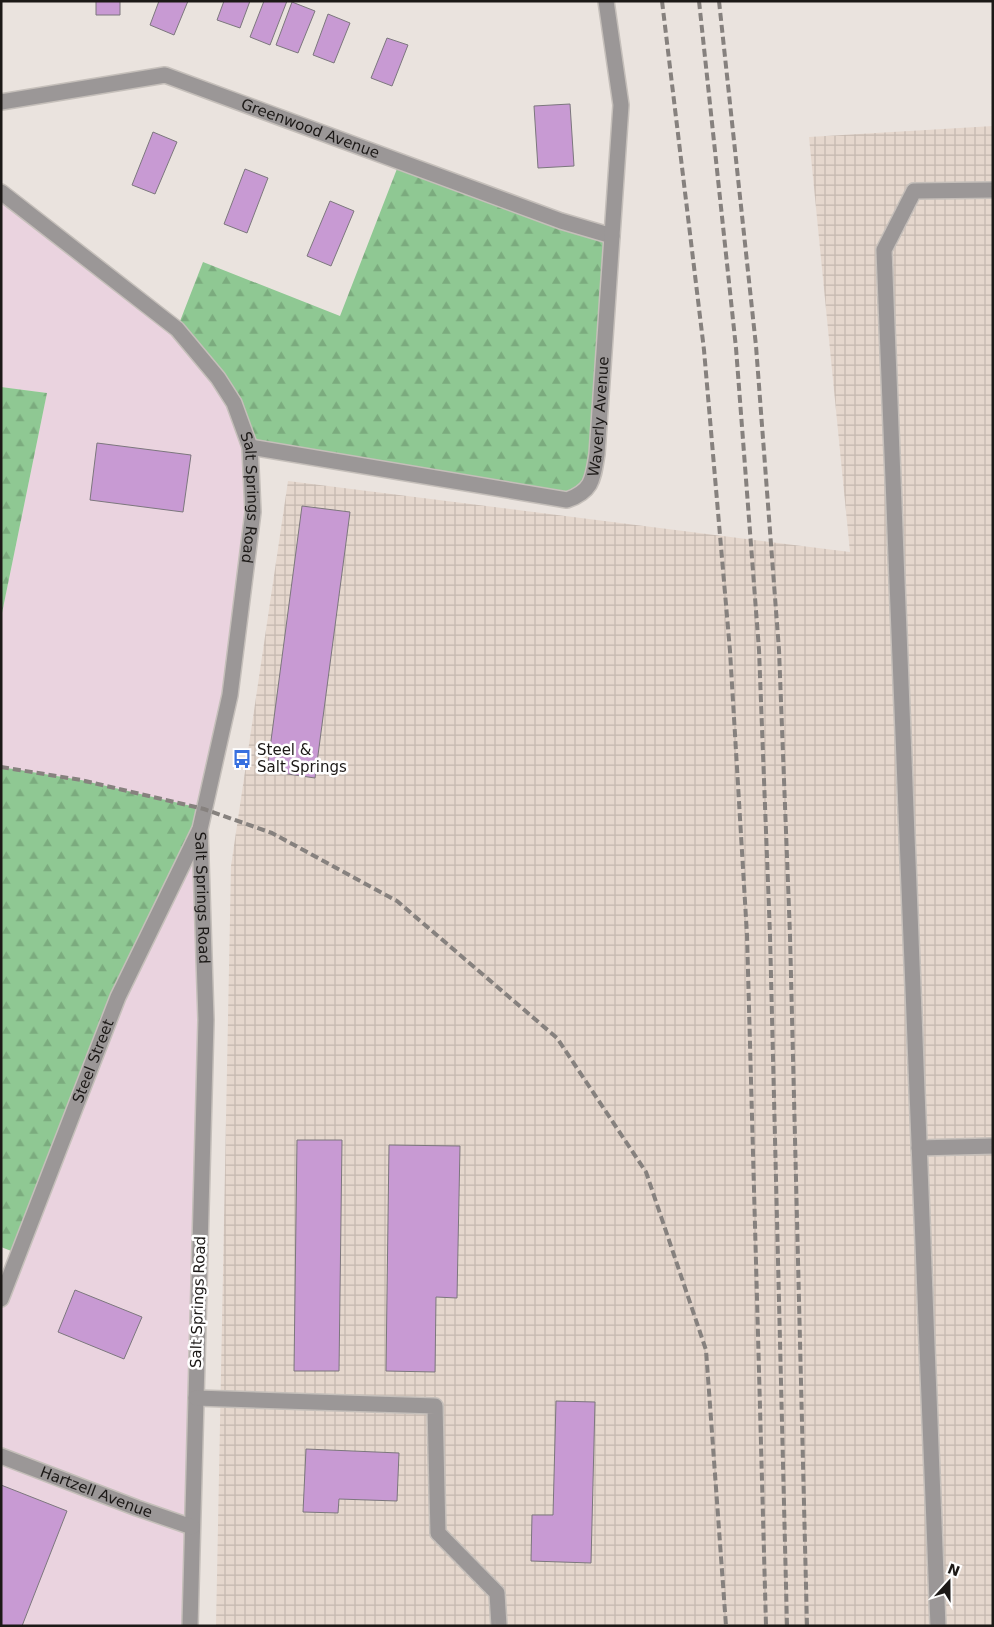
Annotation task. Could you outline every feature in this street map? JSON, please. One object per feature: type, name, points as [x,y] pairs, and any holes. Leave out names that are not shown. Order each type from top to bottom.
[{"type":"street","name":"Waverly Avenue","points":[[250,447],[567,500],[587,490],[592,479],[597,454],[621,105],[606,1]]},
{"type":"street","name":"Greenwood Avenue","points":[[1,102],[165,74],[560,221],[612,236]]},
{"type":"street","points":[[938,1626],[884,250],[914,191],[993,190]]},
{"type":"street","name":"Salt Springs Road","points":[[1,192],[177,328],[218,378],[234,403],[250,447],[253,512],[230,695],[200,829],[206,1020],[190,1626]]},
{"type":"street","name":"Steel Street","points":[[1,1300],[118,997],[200,829]]},
{"type":"street","points":[[919,1148],[993,1146]]},
{"type":"street","points":[[196,1398],[435,1406],[438,1533],[497,1593],[499,1626]]},
{"type":"street","name":"Hartzell Avenue","points":[[1,1456],[192,1527]]},
{"type":"shaded area","points":[[993,126],[993,1626],[216,1626],[231,866],[288,481],[850,552],[809,137]]},
{"type":"shaded area","points":[[1,192],[199,354],[250,447],[253,512],[204,809],[81,780],[1,767],[1,618],[47,393],[1,387]]},
{"type":"shaded area","points":[[200,829],[206,1020],[190,1626],[1,1626],[1,1299],[118,997]]},
{"type":"green space","points":[[400,161],[612,236],[597,454],[577,496],[250,447],[234,403],[177,329],[203,262],[340,316]]},
{"type":"green space","points":[[1,387],[47,393],[1,618]]},
{"type":"green space","points":[[1,767],[81,780],[204,809],[118,997],[19,1254],[1,1247]]},
{"type":"building","points":[[96,1],[120,1],[120,15],[96,15]]},
{"type":"building","points":[[159,1],[188,1],[174,35],[150,25]]},
{"type":"building","points":[[224,1],[250,1],[240,28],[217,20]]},
{"type":"building","points":[[264,1],[287,1],[270,45],[250,37]]},
{"type":"building","points":[[292,2],[315,11],[298,53],[276,45]]},
{"type":"building","points":[[328,14],[350,23],[334,63],[313,55]]},
{"type":"building","points":[[387,38],[408,45],[392,86],[371,78]]},
{"type":"building","points":[[570,104],[574,166],[538,168],[534,106]]},
{"type":"building","points":[[153,132],[177,142],[155,194],[132,185]]},
{"type":"building","points":[[245,169],[268,178],[247,233],[224,224]]},
{"type":"building","points":[[330,201],[354,211],[331,266],[307,256]]},
{"type":"building","points":[[97,443],[191,455],[183,512],[90,500]]},
{"type":"building","points":[[302,506],[350,512],[315,778],[267,771]]},
{"type":"building","points":[[297,1140],[342,1140],[339,1371],[294,1371]]},
{"type":"building","points":[[389,1145],[460,1146],[457,1298],[436,1297],[435,1372],[386,1371]]},
{"type":"building","points":[[75,1290],[142,1317],[124,1359],[58,1332]]},
{"type":"building","points":[[556,1401],[595,1402],[591,1563],[531,1561],[532,1515],[553,1515]]},
{"type":"building","points":[[306,1449],[399,1453],[397,1501],[339,1499],[338,1513],[303,1512]]},
{"type":"building","points":[[1,1485],[67,1511],[22,1626],[1,1626]]},
{"type":"railway","points":[[662,1],[704,350],[730,651],[747,935],[766,1626]]},
{"type":"railway","points":[[699,1],[736,348],[759,650],[770,935],[787,1626]]},
{"type":"railway","points":[[719,1],[756,346],[779,650],[790,935],[807,1626]]},
{"type":"railway","points":[[1,767],[81,780],[204,809],[272,833],[397,901],[557,1038],[646,1172],[706,1350],[726,1626]]},
{"type":"place","name":"Steel & Salt Springs","points":[[242,759]]}]
